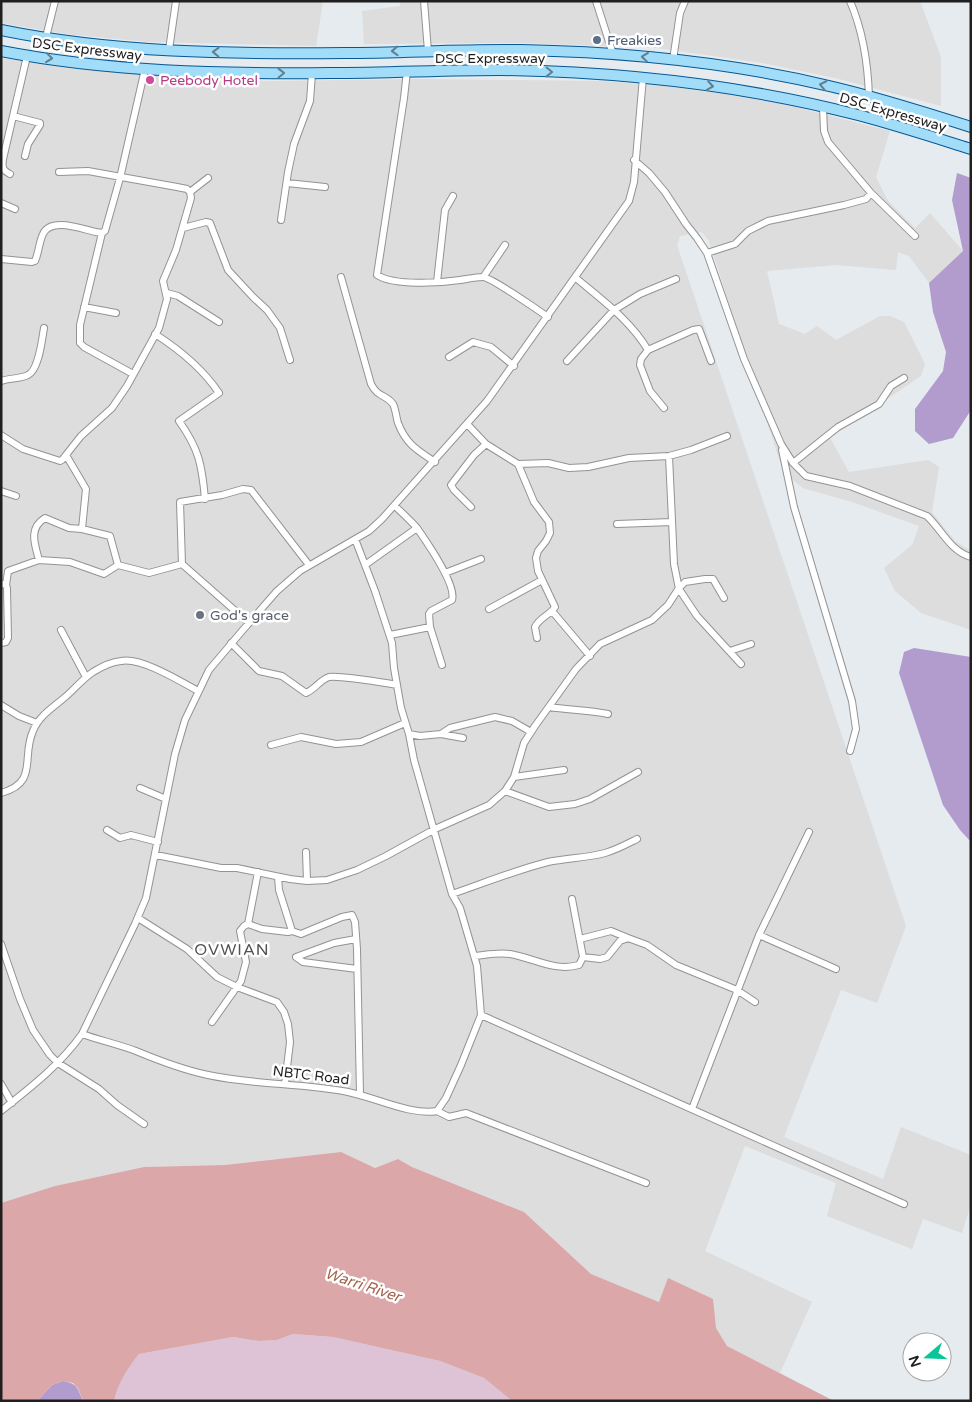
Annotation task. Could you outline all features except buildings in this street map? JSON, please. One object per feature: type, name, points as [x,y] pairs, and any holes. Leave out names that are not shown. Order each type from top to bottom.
[{"type":"main road","name":"DSC Expressway","points":[[1,30],[134,48],[169,50],[277,54],[521,50],[613,54],[760,72],[829,86],[971,127]]},
{"type":"main road","name":"DSC Expressway","points":[[1,51],[27,56],[145,69],[257,74],[505,70],[643,77],[747,92],[859,115],[971,149]]},
{"type":"street","points":[[46,37],[55,1]]},
{"type":"street","points":[[169,50],[176,1]]},
{"type":"street","points":[[424,1],[428,51]]},
{"type":"street","points":[[596,1],[613,54]]},
{"type":"street","points":[[673,60],[680,12],[685,1]]},
{"type":"street","points":[[850,1],[858,18],[866,61],[869,97]]},
{"type":"street","points":[[10,174],[4,172],[2,168],[27,56]]},
{"type":"street","points":[[133,374],[84,347],[80,343],[80,325],[102,233],[105,231],[120,178],[145,69]]},
{"type":"street","points":[[407,71],[377,276],[406,282],[437,282],[484,276],[497,282],[548,317]]},
{"type":"street","points":[[281,220],[294,144],[310,101],[312,73]]},
{"type":"street","points":[[1,1111],[71,1050],[82,1034],[138,918],[146,898],[156,856],[180,735],[198,691],[210,670],[231,643],[285,583],[310,565],[368,531],[395,506],[468,425],[514,366],[629,201],[634,182],[634,160],[643,77]]},
{"type":"street","points":[[822,107],[824,131],[828,142],[871,193],[915,236]]},
{"type":"street","points":[[13,116],[40,122],[28,144],[25,156]]},
{"type":"street","points":[[634,160],[649,173],[665,192],[707,253],[744,358],[781,444],[793,463],[806,476],[850,486],[927,516],[935,523],[952,546],[971,557]]},
{"type":"street","points":[[58,172],[88,171],[187,189],[190,192]]},
{"type":"street","points":[[190,192],[208,178]]},
{"type":"street","points":[[287,183],[325,187]]},
{"type":"street","points":[[1,435],[23,449],[60,461],[81,436],[112,408],[156,334],[168,299],[163,281],[183,228],[190,192]]},
{"type":"street","points":[[707,253],[735,244],[748,231],[768,221],[866,199],[871,193]]},
{"type":"street","points":[[437,282],[445,210],[453,196]]},
{"type":"street","points":[[1,203],[15,208]]},
{"type":"street","points":[[183,228],[206,222],[210,223],[228,270],[252,297],[267,310],[280,328],[290,360]]},
{"type":"street","points":[[1,259],[35,261],[44,231],[56,224],[102,233]]},
{"type":"street","points":[[484,276],[505,246]]},
{"type":"street","points":[[341,277],[371,384],[376,393],[390,400],[395,407],[401,432],[408,443],[435,462]]},
{"type":"street","points":[[576,278],[634,329],[648,350]]},
{"type":"street","points":[[566,361],[614,310],[640,294],[676,279]]},
{"type":"street","points":[[167,293],[178,296],[220,322]]},
{"type":"street","points":[[84,307],[116,313]]},
{"type":"street","points":[[1,380],[27,376],[32,373],[40,351],[44,328]]},
{"type":"street","points":[[664,408],[650,391],[640,365],[641,358],[648,350],[699,329],[711,361]]},
{"type":"street","points":[[156,334],[182,354],[210,380],[219,393],[179,421],[198,452],[205,499]]},
{"type":"street","points":[[449,357],[473,342],[491,348],[514,366]]},
{"type":"street","points":[[793,463],[838,427],[879,404],[891,386],[904,378]]},
{"type":"street","points":[[468,425],[486,444],[518,464],[534,502],[550,527],[550,533],[538,551],[536,558],[538,571],[554,606],[552,611],[537,622],[535,627],[538,638]]},
{"type":"street","points":[[518,464],[548,462],[577,469],[629,458],[669,456],[691,450],[726,436]]},
{"type":"street","points":[[471,507],[451,485],[474,455],[486,444]]},
{"type":"street","points":[[781,444],[794,507],[852,701],[856,728],[850,750]]},
{"type":"street","points":[[66,455],[86,488],[82,529]]},
{"type":"street","points":[[669,456],[674,564],[678,589],[697,616],[741,664]]},
{"type":"street","points":[[249,623],[182,564],[180,502],[205,499],[243,489],[251,490],[310,565]]},
{"type":"street","points":[[1,491],[16,496]]},
{"type":"street","points":[[395,506],[417,528],[444,573],[453,593],[452,600],[431,611],[429,614],[430,627],[442,665]]},
{"type":"street","points":[[39,560],[33,538],[35,530],[42,519],[50,519],[69,528],[82,529],[110,536],[118,565]]},
{"type":"street","points":[[617,524],[672,522]]},
{"type":"street","points":[[365,565],[417,528]]},
{"type":"street","points":[[355,539],[390,635],[397,685],[414,760],[452,894],[460,908],[477,966],[480,1015],[461,1065],[446,1098],[437,1110]]},
{"type":"street","points":[[444,573],[481,559]]},
{"type":"street","points":[[1,643],[6,642],[8,638],[7,588],[3,585],[8,571],[39,560],[70,562],[104,574],[118,565],[149,573],[182,564]]},
{"type":"street","points":[[156,856],[307,881],[327,880],[357,870],[435,829],[489,804],[504,791],[514,777],[524,743],[531,732],[576,669],[600,644],[652,620],[668,605],[685,582],[713,579],[724,598]]},
{"type":"street","points":[[489,609],[542,580]]},
{"type":"street","points":[[552,611],[590,656]]},
{"type":"street","points":[[390,635],[430,627]]},
{"type":"street","points":[[61,630],[86,677]]},
{"type":"street","points":[[231,643],[260,672],[282,676],[306,693],[330,677],[397,685]]},
{"type":"street","points":[[730,651],[751,644]]},
{"type":"street","points":[[1,793],[17,786],[24,780],[32,731],[37,723],[51,707],[64,698],[86,677],[106,665],[122,660],[142,664],[167,674],[198,691]]},
{"type":"street","points":[[1,705],[19,716],[37,723]]},
{"type":"street","points":[[549,707],[608,714]]},
{"type":"street","points":[[440,734],[450,728],[495,717],[512,721],[531,732]]},
{"type":"street","points":[[271,745],[300,737],[336,744],[361,742],[405,723]]},
{"type":"street","points":[[409,734],[420,736],[440,734],[463,738]]},
{"type":"street","points":[[514,777],[564,770]]},
{"type":"street","points":[[504,791],[549,807],[575,804],[590,799],[638,772]]},
{"type":"street","points":[[140,788],[166,799]]},
{"type":"street","points":[[107,830],[120,838],[131,835],[158,842]]},
{"type":"street","points":[[692,1109],[759,935],[809,832]]},
{"type":"street","points":[[452,894],[534,866],[557,860],[603,854],[637,839]]},
{"type":"street","points":[[306,852],[307,881]]},
{"type":"street","points":[[212,1022],[241,981],[246,962],[240,931],[248,924],[258,872]]},
{"type":"street","points":[[278,877],[279,890],[292,931]]},
{"type":"street","points":[[474,956],[508,953],[551,967],[581,968],[583,957],[572,899]]},
{"type":"street","points":[[248,924],[262,929],[292,931],[301,934],[342,917],[352,915],[355,922],[356,940],[360,1094]]},
{"type":"street","points":[[138,918],[187,949],[217,977],[237,987],[277,1002],[284,1012],[288,1024],[290,1042],[285,1084]]},
{"type":"street","points":[[580,939],[611,931],[647,945],[676,965],[738,990],[755,1002]]},
{"type":"street","points":[[759,935],[836,969]]},
{"type":"street","points":[[583,957],[600,959],[607,957],[620,941],[628,938]]},
{"type":"street","points":[[356,940],[334,942],[296,957],[303,962],[357,969]]},
{"type":"street","points":[[1,944],[33,1030],[50,1056],[99,1089],[117,1105],[144,1124]]},
{"type":"street","points":[[480,1015],[904,1204]]},
{"type":"street","name":"NBTC Road","points":[[82,1034],[208,1075],[230,1079],[334,1089],[418,1110],[437,1110],[449,1117],[466,1114],[646,1183]]},
{"type":"street","points":[[1,1084],[12,1103]]},
{"type":"shaded area","points":[[1,1],[323,1],[316,46],[149,42],[65,34],[1,23]]},
{"type":"shaded area","points":[[400,1],[920,1],[941,57],[941,106],[835,78],[762,63],[657,48],[522,43],[364,44],[362,11],[400,6]]},
{"type":"shaded area","points":[[1,58],[100,71],[208,79],[271,81],[420,79],[604,81],[664,86],[784,104],[890,131],[876,177],[888,201],[915,228],[930,213],[963,251],[929,283],[909,256],[898,252],[896,270],[836,265],[767,271],[779,324],[805,334],[817,326],[836,340],[880,316],[890,316],[904,322],[925,364],[921,376],[830,438],[849,472],[928,460],[939,467],[932,512],[955,541],[971,551],[971,630],[921,613],[895,591],[884,568],[912,545],[919,526],[852,502],[803,488],[789,477],[780,462],[709,241],[702,232],[680,236],[677,245],[906,926],[877,1003],[841,990],[784,1137],[883,1179],[901,1127],[971,1155],[971,1204],[962,1233],[923,1219],[912,1249],[827,1216],[836,1183],[745,1146],[705,1251],[812,1302],[780,1373],[727,1346],[716,1328],[660,1302],[591,1274],[524,1212],[412,1167],[398,1159],[375,1168],[340,1152],[225,1165],[144,1167],[55,1186],[1,1203]]},
{"type":"shaded area","points":[[957,173],[971,178],[971,410],[953,438],[929,444],[915,431],[915,409],[943,371],[946,352],[933,312],[929,283],[963,251],[952,200]]},
{"type":"shaded area","points":[[914,648],[971,657],[971,842],[960,830],[943,805],[899,673],[904,652]]},
{"type":"shaded area","points":[[293,1334],[333,1337],[440,1361],[484,1378],[512,1401],[114,1401],[124,1376],[139,1354],[233,1337],[258,1341],[277,1340]]},
{"type":"shaded area","points":[[63,1381],[72,1383],[76,1387],[83,1401],[37,1401],[52,1385]]},
{"type":"water","name":"Warri River","points":[[341,1152],[375,1168],[398,1159],[412,1167],[524,1212],[591,1274],[659,1302],[668,1278],[713,1299],[716,1328],[727,1346],[834,1401],[512,1401],[484,1378],[440,1361],[333,1337],[293,1334],[277,1340],[258,1341],[233,1337],[139,1354],[124,1376],[114,1401],[83,1401],[78,1388],[73,1383],[63,1381],[52,1385],[37,1401],[1,1401],[1,1203],[55,1186],[144,1167],[225,1165]]},
{"type":"place","name":"Freakies","points":[[597,40]]},
{"type":"place","name":"Peebody Hotel","points":[[150,80]]},
{"type":"place","name":"God's grace","points":[[200,615]]},
{"type":"district","name":"OVWIAN","points":[[232,949]]}]
